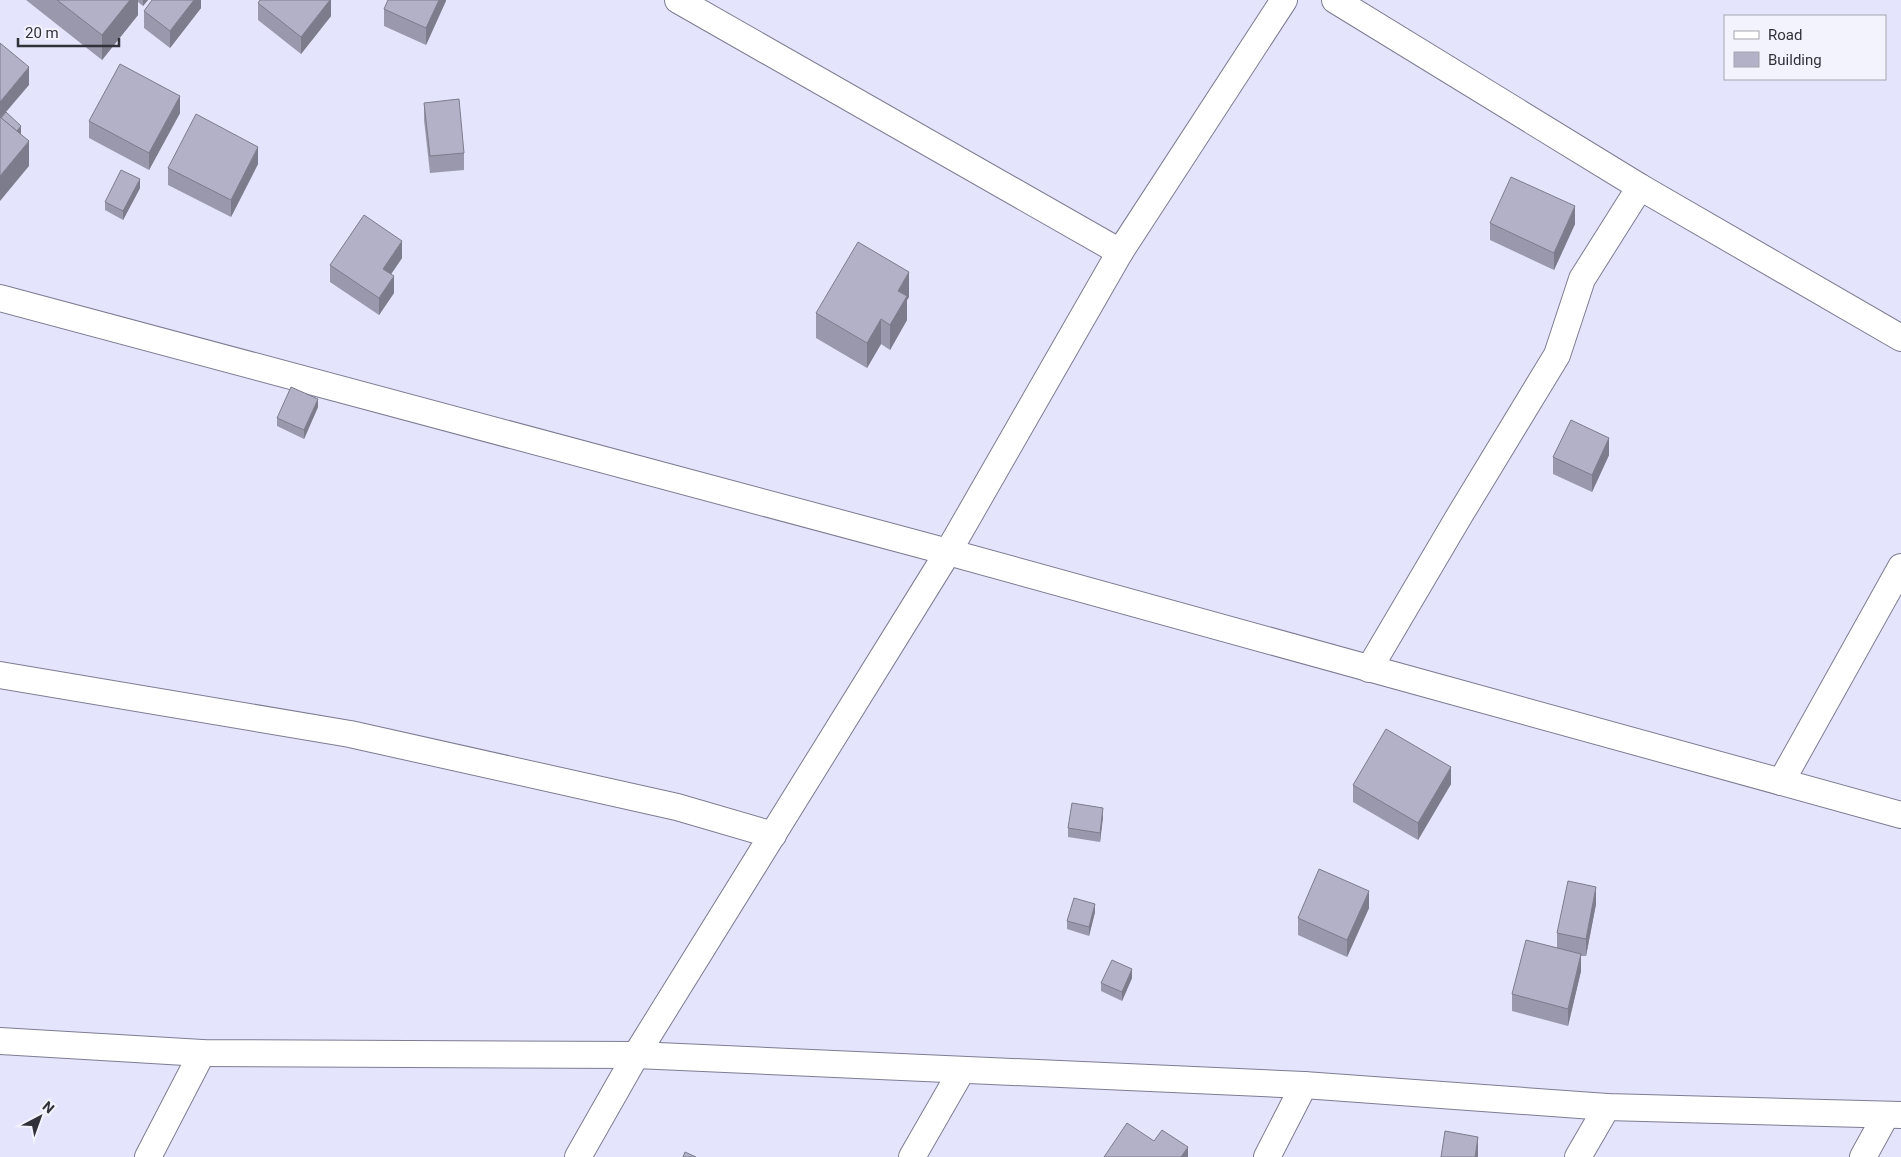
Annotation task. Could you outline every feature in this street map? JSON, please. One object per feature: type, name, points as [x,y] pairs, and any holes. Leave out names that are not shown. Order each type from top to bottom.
[{"type":"street","points":[[678,0],[1120,252]]},
{"type":"street","points":[[578,1157],[636,1055],[948,552],[1120,252],[1284,0]]},
{"type":"street","points":[[1335,0],[1640,187],[1901,338]]},
{"type":"street","points":[[1369,669],[1460,513],[1557,355],[1582,279],[1640,187]]},
{"type":"street","points":[[0,298],[948,552],[1901,815]]},
{"type":"street","points":[[1781,782],[1901,567]]},
{"type":"street","points":[[0,675],[350,734],[677,807],[773,835]]},
{"type":"street","points":[[0,1041],[202,1052],[636,1055],[1304,1086],[1608,1107],[1893,1115]]},
{"type":"street","points":[[148,1157],[202,1052]]},
{"type":"street","points":[[912,1157],[962,1070]]},
{"type":"street","points":[[1267,1157],[1304,1086]]},
{"type":"street","points":[[1578,1157],[1608,1107]]},
{"type":"street","points":[[1863,1157],[1893,1115]]},
{"type":"building","points":[[57,0],[130,0],[102,35]]},
{"type":"building","points":[[152,0],[194,0],[170,31],[144,11]]},
{"type":"building","points":[[260,0],[330,0],[301,37],[258,3]]},
{"type":"building","points":[[388,0],[439,0],[426,28],[384,9]]},
{"type":"building","points":[[0,43],[29,67],[0,102]]},
{"type":"building","points":[[120,64],[180,96],[149,153],[89,121]]},
{"type":"building","points":[[459,99],[464,153],[430,156],[424,103]]},
{"type":"building","points":[[6,112],[21,126],[17,131],[1,118]]},
{"type":"building","points":[[196,114],[258,147],[231,200],[168,168]]},
{"type":"building","points":[[0,117],[29,141],[0,176]]},
{"type":"building","points":[[121,170],[140,179],[123,211],[105,202]]},
{"type":"building","points":[[1511,177],[1575,206],[1554,253],[1490,223]]},
{"type":"building","points":[[364,215],[402,241],[383,269],[394,276],[379,298],[330,265]]},
{"type":"building","points":[[858,242],[909,272],[898,291],[907,296],[890,325],[881,319],[867,343],[816,313]]},
{"type":"building","points":[[291,387],[318,399],[304,430],[277,418]]},
{"type":"building","points":[[1571,420],[1609,438],[1592,475],[1553,457]]},
{"type":"building","points":[[1386,729],[1451,767],[1418,823],[1353,785]]},
{"type":"building","points":[[1072,803],[1103,808],[1100,833],[1068,828]]},
{"type":"building","points":[[1319,869],[1369,891],[1347,940],[1298,918]]},
{"type":"building","points":[[1568,881],[1596,887],[1586,939],[1557,933]]},
{"type":"building","points":[[1074,898],[1095,904],[1089,927],[1067,921]]},
{"type":"building","points":[[1526,940],[1581,954],[1568,1009],[1512,994]]},
{"type":"building","points":[[1112,960],[1132,969],[1122,992],[1101,983]]},
{"type":"building","points":[[1127,1123],[1154,1141],[1162,1130],[1188,1147],[1181,1157],[1104,1157]]},
{"type":"building","points":[[1445,1131],[1478,1137],[1475,1157],[1441,1157]]},
{"type":"building","points":[[685,1152],[696,1157],[683,1157]]}]
